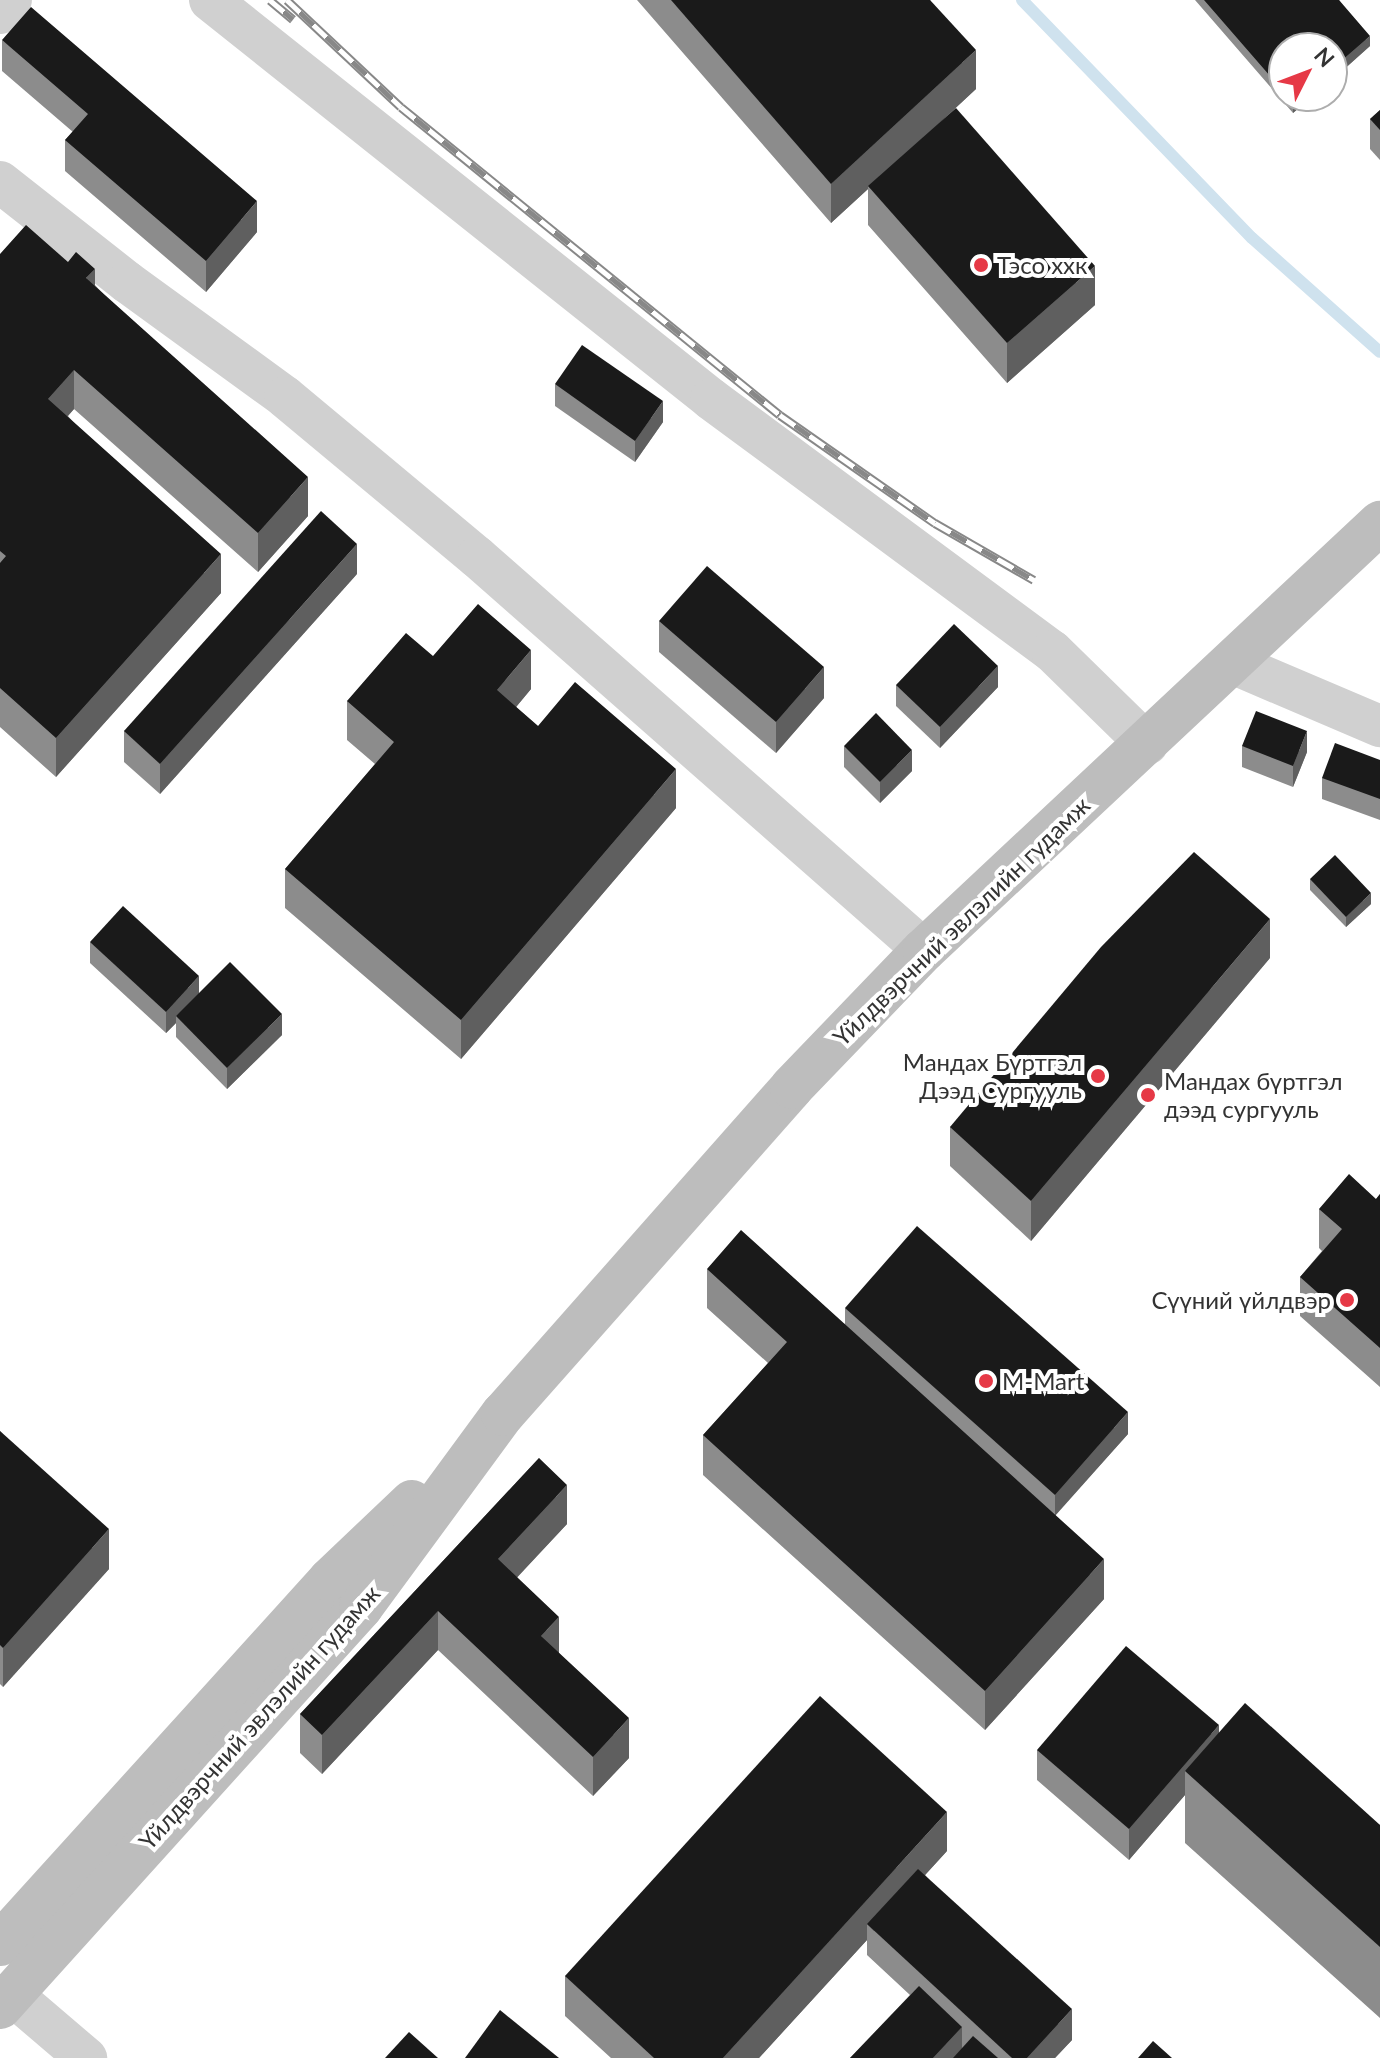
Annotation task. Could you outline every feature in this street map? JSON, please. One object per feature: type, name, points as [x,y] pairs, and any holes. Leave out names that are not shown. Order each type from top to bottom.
[{"type":"main road","name":"Үйлдвэрчний эвлэлийн гудамж","points":[[0,1944],[330,1580],[503,1414],[792,1087],[924,950],[1380,523]]},
{"type":"main road","name":"Үйлдвэрчний эвлэлийн гудамж","points":[[6,2000],[361,1607],[503,1414]]},
{"type":"street","points":[[0,13],[11,0]]},
{"type":"street","points":[[210,0],[711,399],[1052,651],[1147,744]]},
{"type":"street","points":[[0,182],[333,437],[477,557],[924,950]]},
{"type":"street","points":[[1232,663],[1380,726]]},
{"type":"street","points":[[6,2000],[86,2058]]},
{"type":"building","points":[[671,0],[930,0],[976,50],[831,184]]},
{"type":"building","points":[[1204,0],[1339,0],[1370,36],[1348,55],[1348,32],[1268,32],[1268,74]]},
{"type":"building","points":[[31,7],[257,201],[206,261],[65,140],[88,114],[2,40]]},
{"type":"building","name":"Тэсо ххк","points":[[956,108],[1095,266],[1007,343],[868,186]]},
{"type":"building","points":[[1380,110],[1380,130],[1370,119]]},
{"type":"building","points":[[26,225],[68,262],[76,252],[95,269],[86,278],[308,477],[258,533],[74,370],[48,399],[221,554],[56,738],[0,688],[0,563],[6,556],[0,551],[0,254]]},
{"type":"building","points":[[582,345],[663,401],[635,441],[555,384]]},
{"type":"building","points":[[321,511],[357,544],[160,764],[124,731]]},
{"type":"building","points":[[707,566],[824,667],[776,722],[659,621]]},
{"type":"building","points":[[478,604],[531,650],[497,690],[538,726],[575,682],[676,769],[461,1020],[285,869],[394,742],[347,701],[406,633],[433,656]]},
{"type":"building","points":[[954,624],[998,666],[940,727],[896,685]]},
{"type":"building","points":[[1256,711],[1307,731],[1293,766],[1242,746]]},
{"type":"building","points":[[876,713],[912,750],[880,782],[844,746]]},
{"type":"building","points":[[1335,743],[1380,760],[1380,799],[1322,778]]},
{"type":"building","name":"Мандах Бүртгэл Дээд Сургууль","points":[[1194,852],[1270,919],[1031,1201],[950,1127],[1101,947]]},
{"type":"building","points":[[1335,855],[1371,893],[1346,917],[1310,879]]},
{"type":"building","points":[[123,906],[199,976],[166,1012],[90,942]]},
{"type":"building","points":[[230,962],[282,1014],[227,1068],[176,1016]]},
{"type":"building","name":"Сүүний үйлдвэр","points":[[1349,1174],[1376,1199],[1380,1194],[1380,1348],[1300,1277],[1342,1229],[1319,1209]]},
{"type":"building","name":"M-Mart","points":[[917,1226],[1128,1412],[1055,1495],[845,1308]]},
{"type":"building","points":[[741,1230],[1104,1559],[985,1691],[703,1435],[787,1342],[707,1269]]},
{"type":"building","points":[[0,1431],[109,1529],[3,1648],[0,1645]]},
{"type":"building","points":[[539,1458],[567,1485],[498,1559],[559,1617],[541,1636],[629,1718],[593,1757],[438,1611],[322,1735],[300,1714]]},
{"type":"building","points":[[1126,1646],[1219,1725],[1129,1829],[1037,1750]]},
{"type":"building","points":[[820,1696],[947,1812],[723,2058],[654,2058],[565,1976]]},
{"type":"building","points":[[1245,1703],[1380,1825],[1380,1947],[1185,1771]]},
{"type":"building","points":[[918,1869],[1072,2009],[1027,2058],[1012,2058],[867,1924]]},
{"type":"building","points":[[919,1986],[962,2027],[933,2058],[850,2058]]},
{"type":"building","points":[[500,2010],[559,2058],[465,2058]]},
{"type":"building","points":[[409,2032],[438,2058],[385,2058]]},
{"type":"building","points":[[973,2036],[998,2058],[953,2058]]},
{"type":"building","points":[[1153,2041],[1172,2058],[1138,2058]]},
{"type":"waterway","points":[[1022,0],[1252,238],[1380,352]]},
{"type":"railway","points":[[270,0],[293,19]]},
{"type":"railway","points":[[287,0],[401,107],[780,415],[935,523],[1034,580]]},
{"type":"place","name":"Тэсо ххк","points":[[981,265]]},
{"type":"place","name":"Мандах Бүртгэл Дээд Сургууль","points":[[1098,1076]]},
{"type":"place","name":"Мандах бүртгэл дээд сургууль","points":[[1148,1095]]},
{"type":"place","name":"Сүүний үйлдвэр","points":[[1347,1300]]},
{"type":"place","name":"M-Mart","points":[[986,1381]]}]
